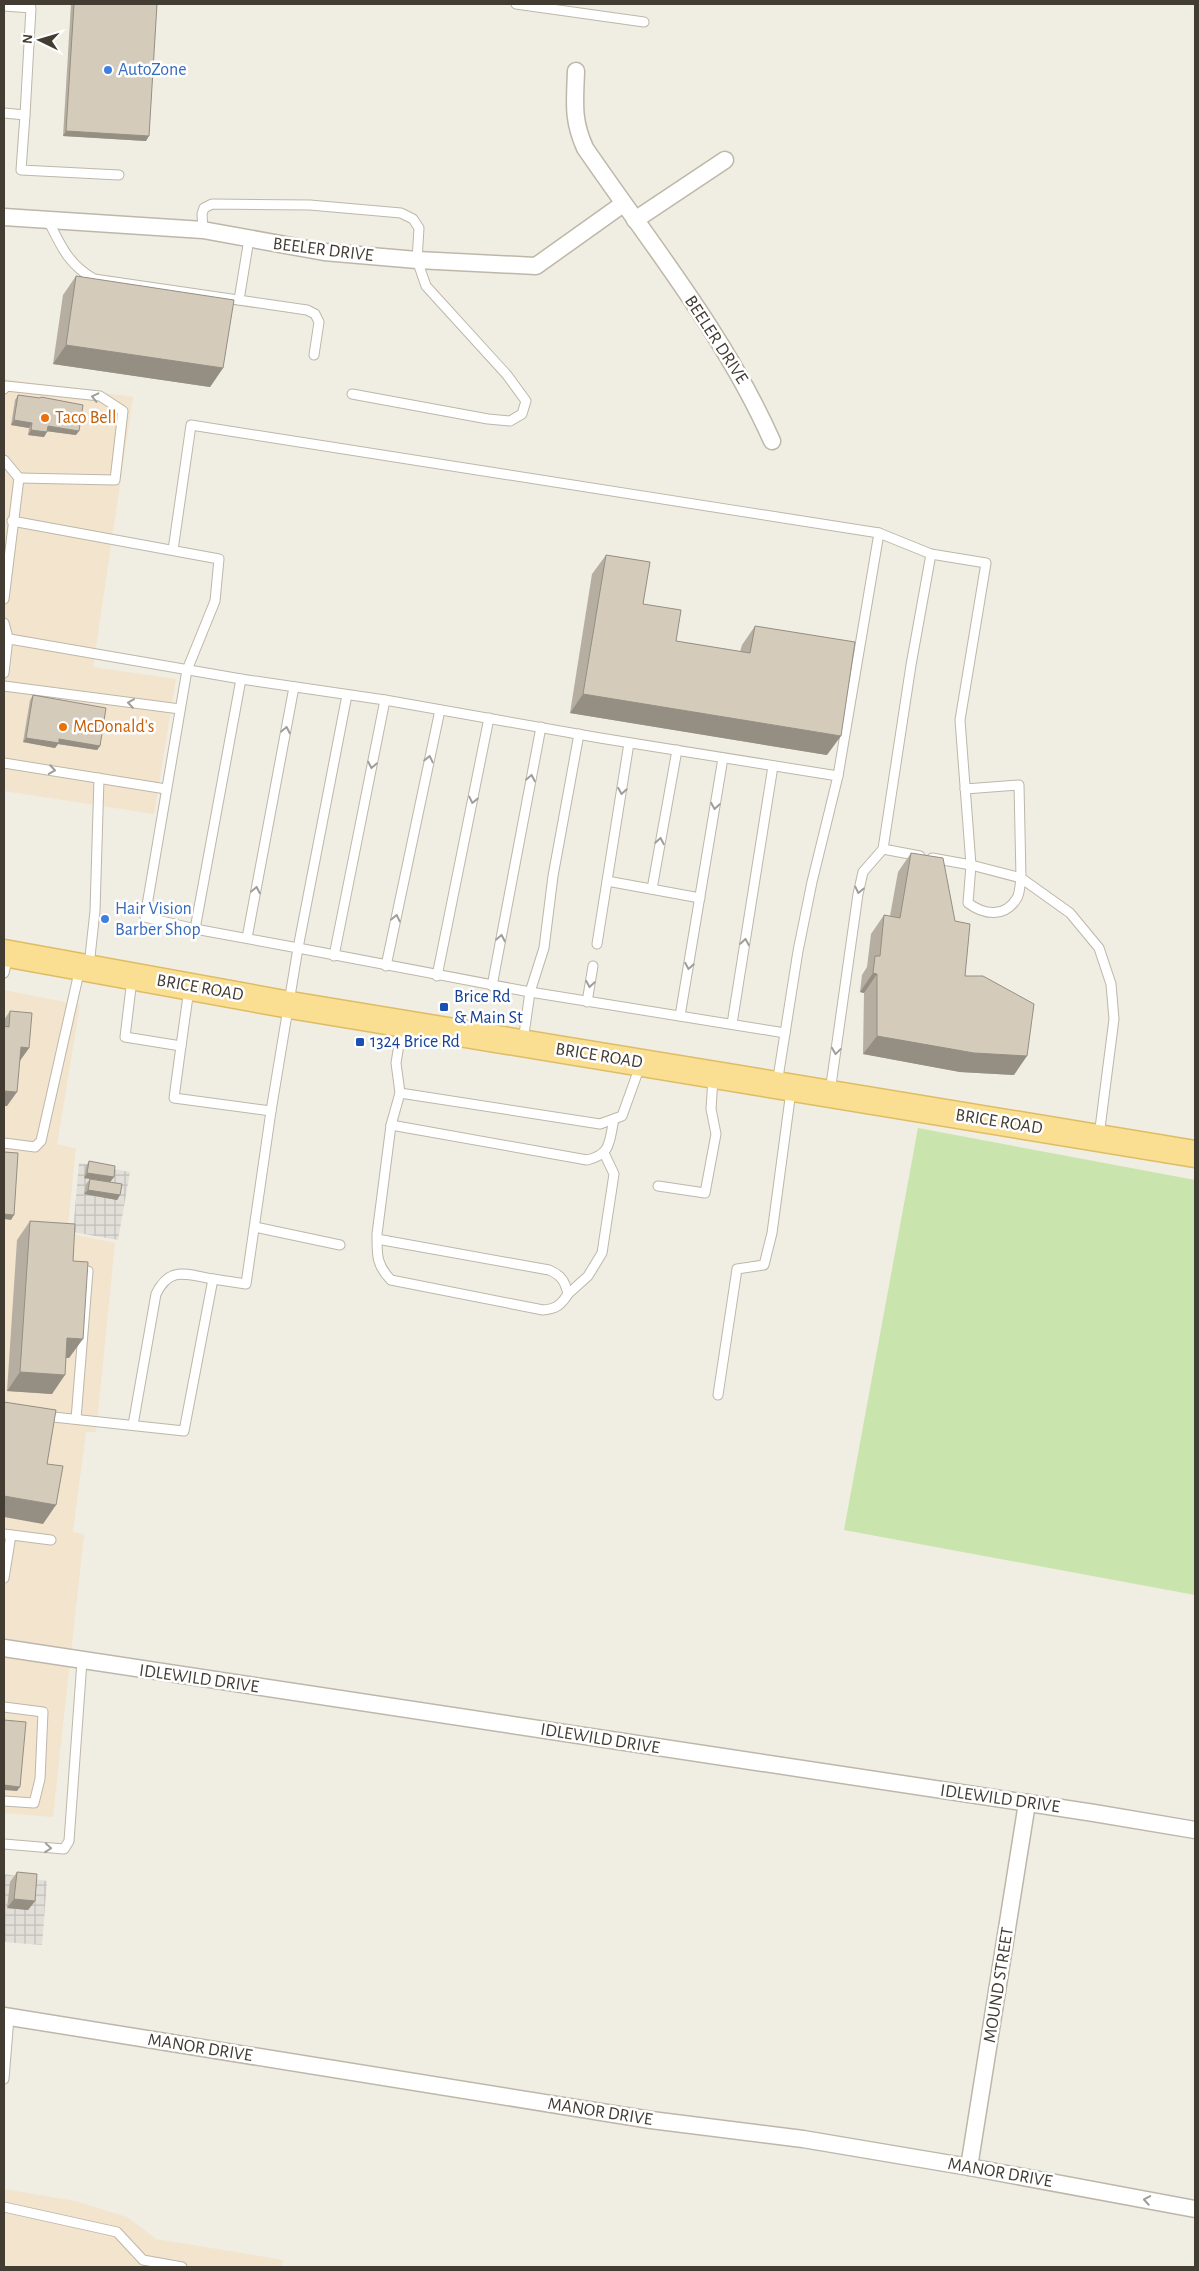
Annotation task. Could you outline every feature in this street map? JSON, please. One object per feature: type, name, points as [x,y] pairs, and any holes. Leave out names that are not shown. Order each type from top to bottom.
[{"type":"main road","name":"BRICE ROAD","points":[[5,960],[84,968],[403,1024],[1195,1154]]},
{"type":"street","name":"BEELER DRIVE","points":[[576,71],[574,113],[576,130],[585,148],[716,338],[754,399],[772,441]]},
{"type":"street","points":[[634,220],[725,160]]},
{"type":"street","name":"BEELER DRIVE","points":[[4,217],[203,230],[324,252],[417,260],[536,266],[623,204]]},
{"type":"street","name":"IDLEWILD DRIVE","points":[[4,1648],[1195,1830]]},
{"type":"street","name":"MOUND STREET","points":[[969,2167],[1027,1803]]},
{"type":"street","name":"MANOR DRIVE","points":[[6,2017],[641,2119],[785,2137],[969,2167],[1195,2208]]},
{"type":"lane","points":[[516,4],[644,22]]},
{"type":"lane","points":[[4,6],[32,8],[22,170],[119,175]]},
{"type":"lane","points":[[4,113],[25,115]]},
{"type":"lane","points":[[203,230],[202,214],[204,208],[212,204],[310,205],[401,213],[413,219],[419,228],[417,260],[426,286],[507,375],[526,401],[522,414],[510,421],[488,419],[352,394]]},
{"type":"lane","points":[[48,220],[66,256],[80,270],[94,279],[307,310],[316,314],[319,322],[314,355]]},
{"type":"lane","points":[[239,300],[249,239]]},
{"type":"lane","points":[[4,389],[6,386],[100,396],[123,411],[115,480],[19,478],[4,460]]},
{"type":"lane","points":[[173,550],[191,425],[879,533],[931,554],[986,563],[960,720],[965,789],[971,865],[968,903],[979,912],[995,914],[1008,908],[1018,897],[1021,878],[1019,785],[965,789]]},
{"type":"lane","points":[[4,599],[12,520],[19,478]]},
{"type":"lane","points":[[12,520],[219,559],[215,601],[187,670],[145,917],[195,929],[492,986],[785,1033]]},
{"type":"lane","points":[[718,1395],[737,1269],[764,1265],[772,1233],[784,1087],[785,1033],[812,882],[838,776],[879,533]]},
{"type":"lane","points":[[830,1094],[858,894],[863,872],[882,849],[911,665],[931,554]]},
{"type":"lane","points":[[4,623],[6,638],[4,673]]},
{"type":"lane","points":[[6,638],[241,679],[385,700],[629,743],[838,776]]},
{"type":"lane","points":[[195,929],[241,679]]},
{"type":"lane","points":[[4,686],[180,710]]},
{"type":"lane","points":[[248,938],[294,687]]},
{"type":"lane","points":[[133,1426],[156,1294],[162,1281],[170,1275],[178,1273],[246,1284],[271,1111],[298,948],[347,695]]},
{"type":"lane","points":[[334,956],[385,700]]},
{"type":"lane","points":[[386,966],[440,710]]},
{"type":"lane","points":[[437,976],[489,718]]},
{"type":"lane","points":[[492,986],[541,727]]},
{"type":"lane","points":[[523,1043],[530,992],[544,948],[553,876],[579,734]]},
{"type":"lane","points":[[597,944],[629,743]]},
{"type":"lane","points":[[652,889],[677,750]]},
{"type":"lane","points":[[680,1016],[723,758]]},
{"type":"lane","points":[[4,763],[166,789]]},
{"type":"lane","points":[[732,1024],[773,766]]},
{"type":"lane","points":[[4,1143],[35,1147],[40,1141],[84,968],[95,911],[99,778]]},
{"type":"lane","points":[[882,849],[971,865],[1021,878],[1070,913],[1099,948],[1111,984],[1114,1019],[1099,1139]]},
{"type":"lane","points":[[607,881],[700,898]]},
{"type":"lane","points":[[587,1002],[594,966]]},
{"type":"lane","points":[[132,976],[125,1037],[181,1046]]},
{"type":"lane","points":[[190,987],[174,1098],[271,1111]]},
{"type":"lane","points":[[403,1024],[396,1063],[400,1093],[391,1125],[377,1240],[381,1270],[391,1280],[543,1310],[553,1309],[561,1304],[568,1294],[588,1276],[602,1253],[614,1174],[604,1152]]},
{"type":"lane","points":[[400,1093],[600,1124],[622,1116],[641,1063]]},
{"type":"lane","points":[[658,1186],[705,1193],[716,1134],[710,1109],[714,1075]]},
{"type":"lane","points":[[391,1125],[587,1160],[600,1157],[608,1147],[614,1119]]},
{"type":"lane","points":[[255,1227],[340,1245]]},
{"type":"lane","points":[[377,1240],[549,1270],[557,1274],[565,1282],[568,1294]]},
{"type":"lane","points":[[76,1419],[88,1271]]},
{"type":"lane","points":[[31,1414],[184,1431],[213,1279]]},
{"type":"lane","points":[[4,1578],[7,1534],[51,1540]]},
{"type":"lane","points":[[4,1844],[64,1849],[69,1841],[82,1661]]},
{"type":"lane","points":[[4,1706],[43,1712],[40,1779],[34,1803],[4,1801]]},
{"type":"lane","points":[[4,2079],[6,2017]]},
{"type":"lane","points":[[4,2207],[117,2232],[143,2260],[182,2267]]},
{"type":"shaded area","points":[[4,379],[133,397],[93,667],[176,679],[154,814],[4,791]]},
{"type":"shaded area","points":[[4,990],[80,1005],[57,1144],[76,1149],[67,1233],[115,1243],[96,1432],[86,1432],[73,1532],[84,1534],[53,1817],[4,1813]]},
{"type":"shaded area","points":[[79,1163],[130,1172],[118,1240],[73,1232]]},
{"type":"shaded area","points":[[4,1874],[47,1881],[42,1945],[4,1942]]},
{"type":"shaded area","points":[[4,2189],[75,2201],[127,2217],[156,2239],[283,2260],[282,2267],[4,2267]]},
{"type":"green space","points":[[918,1128],[1195,1180],[1195,1595],[844,1530]]},
{"type":"building","name":"AutoZone","points":[[74,4],[157,4],[149,136],[66,131]]},
{"type":"building","points":[[76,276],[234,300],[223,368],[66,345]]},
{"type":"building","name":"Taco Bell","points":[[18,395],[41,397],[83,405],[79,431],[48,426],[47,432],[31,430],[32,423],[14,420]]},
{"type":"building","points":[[606,555],[650,562],[643,604],[681,610],[676,641],[750,653],[755,626],[855,642],[841,736],[583,694]]},
{"type":"building","name":"McDonald's","points":[[33,695],[106,708],[100,746],[59,739],[59,743],[26,738]]},
{"type":"building","points":[[911,853],[943,858],[955,921],[970,924],[965,976],[983,976],[1034,1004],[1027,1056],[974,1053],[877,1036],[877,974],[873,973],[875,956],[880,956],[884,915],[900,918]]},
{"type":"building","points":[[10,1011],[32,1013],[29,1048],[21,1047],[17,1092],[4,1091],[4,1026],[9,1027]]},
{"type":"building","points":[[4,1152],[18,1153],[14,1215],[4,1214]]},
{"type":"building","points":[[89,1161],[115,1166],[114,1177],[87,1173]]},
{"type":"building","points":[[90,1179],[122,1184],[120,1195],[88,1190]]},
{"type":"building","points":[[30,1221],[75,1224],[73,1261],[88,1262],[83,1339],[67,1338],[65,1375],[20,1372]]},
{"type":"building","points":[[4,1402],[56,1410],[47,1464],[63,1466],[56,1505],[4,1496]]},
{"type":"building","points":[[4,1720],[26,1722],[20,1787],[4,1785]]},
{"type":"building","points":[[17,1872],[37,1874],[35,1901],[14,1899]]},
{"type":"place","name":"AutoZone","points":[[108,70]]},
{"type":"place","name":"Taco Bell","points":[[45,418]]},
{"type":"place","name":"McDonald's","points":[[63,727]]},
{"type":"place","name":"Hair Vision Barber Shop","points":[[105,919]]},
{"type":"place","name":"Brice Rd & Main St","points":[[444,1007]]},
{"type":"place","name":"1324 Brice Rd","points":[[360,1042]]}]
